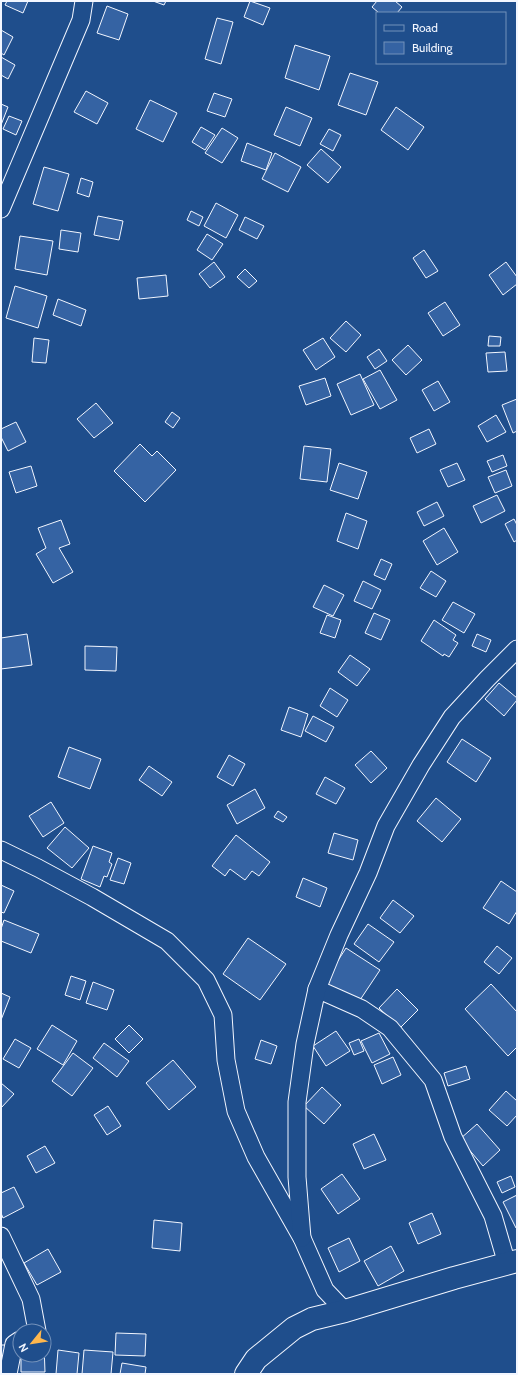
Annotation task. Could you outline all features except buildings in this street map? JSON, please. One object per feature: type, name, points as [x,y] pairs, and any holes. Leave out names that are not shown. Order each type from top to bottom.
[{"type":"street","points":[[1,209],[81,20],[84,1]]},
{"type":"street","points":[[302,1238],[297,1177],[297,1102],[305,1044],[317,989],[339,935],[368,873],[386,826],[421,765],[452,717],[487,679],[517,650]]},
{"type":"street","points":[[1,850],[86,893],[167,941],[206,980],[223,1015],[226,1060],[236,1111],[256,1157],[302,1238],[325,1290],[345,1311]]},
{"type":"street","points":[[246,1374],[256,1360],[294,1328],[312,1319],[345,1311],[512,1262],[493,1216],[453,1137],[433,1080],[390,1028],[362,1009],[317,989]]},
{"type":"street","points":[[1,1236],[31,1299],[36,1323]]},
{"type":"street","points":[[8,1374],[12,1354]]}]
